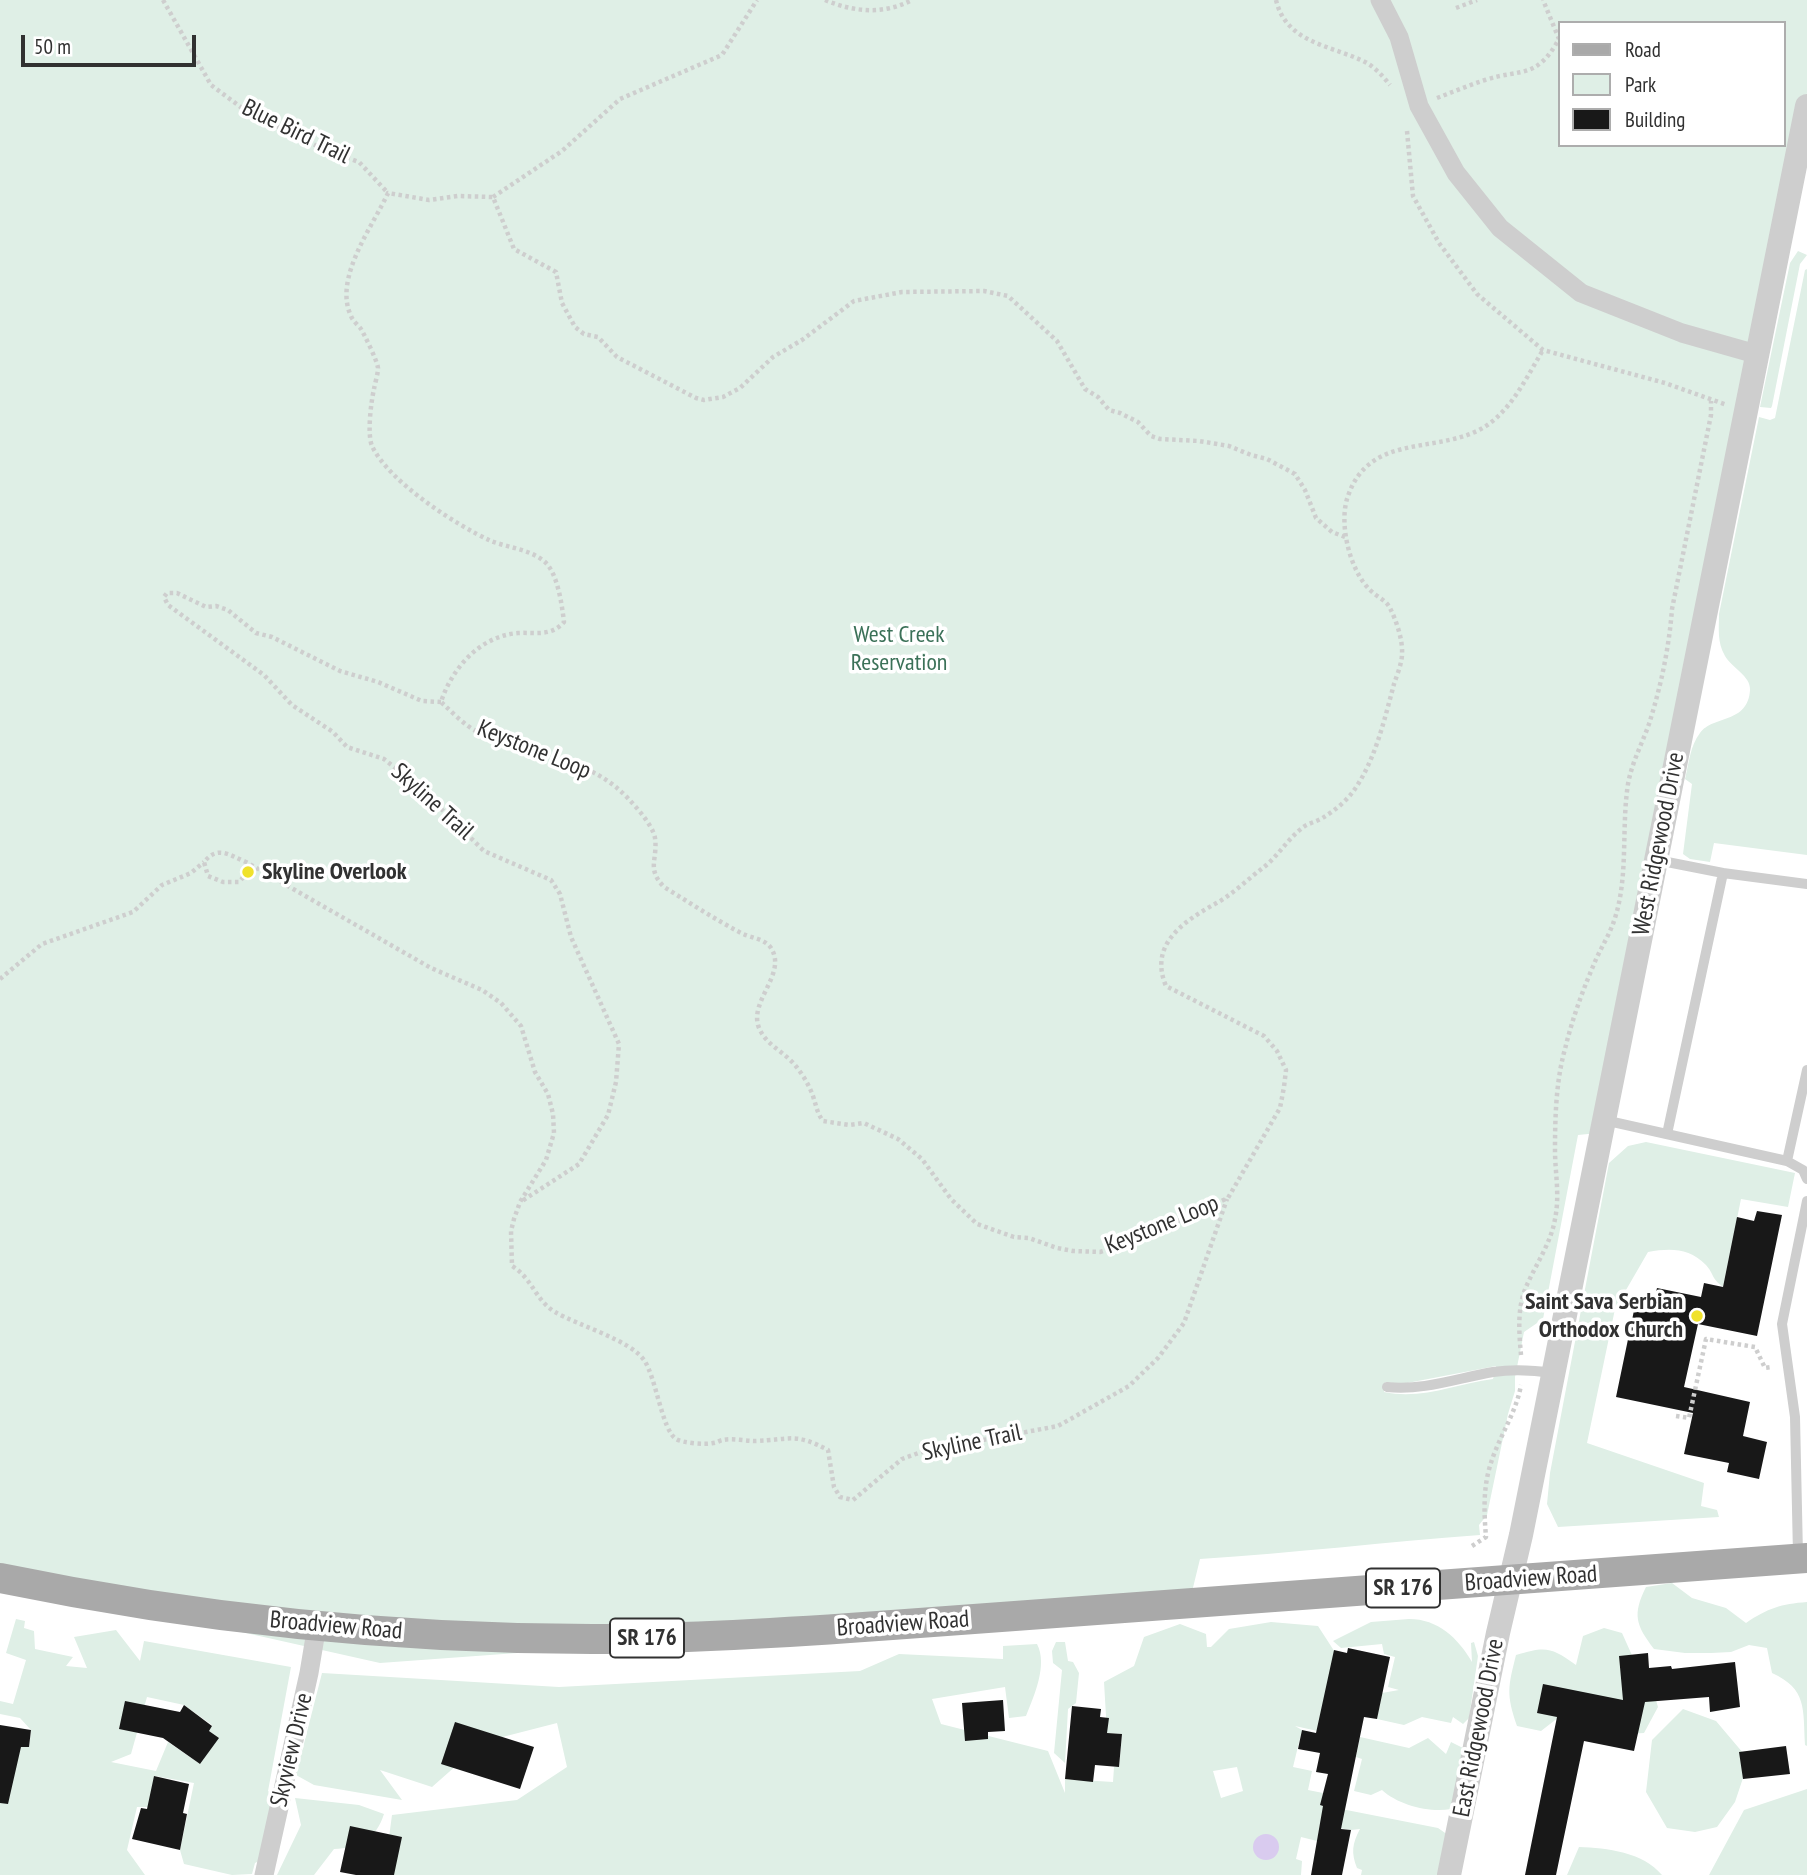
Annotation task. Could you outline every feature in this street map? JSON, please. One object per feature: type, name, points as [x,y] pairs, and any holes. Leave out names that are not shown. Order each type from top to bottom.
[{"type":"main road","name":"Broadview Road","points":[[0,1578],[155,1605],[317,1625],[518,1637],[670,1638],[892,1625],[1803,1558]]},
{"type":"street","points":[[1380,0],[1399,37],[1419,106],[1456,173],[1500,228],[1581,293],[1682,333],[1756,354]]},
{"type":"street","name":"West Ridgewood Drive","points":[[1511,1581],[1807,106]]},
{"type":"street","name":"East Ridgewood Drive","points":[[1449,1875],[1511,1581]]},
{"type":"street","name":"Skyview Drive","points":[[264,1875],[309,1673],[317,1625]]},
{"type":"lane","points":[[1656,860],[1723,873],[1807,884]]},
{"type":"lane","points":[[1667,1134],[1723,873]]},
{"type":"lane","points":[[1787,1161],[1807,1070]]},
{"type":"lane","points":[[1604,1120],[1787,1161],[1803,1170],[1807,1178]]},
{"type":"lane","points":[[1803,1558],[1795,1416],[1782,1324],[1807,1201]]},
{"type":"lane","points":[[1387,1387],[1405,1389],[1522,1369],[1553,1373]]},
{"type":"path","name":"Blue Bird Trail","points":[[163,0],[211,85],[246,111],[321,148],[359,162],[387,193]]},
{"type":"path","points":[[441,702],[452,676],[482,644],[517,633],[543,634],[561,626],[564,622],[563,611],[559,590],[546,563],[526,551],[493,541],[459,524],[396,479],[371,445],[371,406],[378,368],[362,331],[351,316],[347,297],[349,276],[366,231],[379,214],[387,193],[429,200],[458,196],[493,197],[562,151],[620,99],[722,55],[757,0]]},
{"type":"path","points":[[825,0],[847,9],[870,11],[912,0]]},
{"type":"path","points":[[1456,8],[1477,0]]},
{"type":"path","points":[[1433,99],[1487,79],[1530,71],[1550,55],[1559,39],[1543,0]]},
{"type":"path","points":[[493,197],[514,248],[556,272],[562,303],[575,327],[584,334],[598,337],[617,357],[696,398],[704,400],[723,397],[740,387],[773,357],[802,340],[854,301],[902,292],[984,292],[1008,296],[1057,341],[1085,389],[1098,397],[1110,410],[1138,422],[1151,436],[1229,446],[1251,456],[1267,459],[1295,474],[1305,490],[1316,518],[1332,532],[1345,537],[1343,517],[1347,498],[1363,468],[1371,460],[1408,447],[1478,430],[1500,415],[1518,393],[1543,349]]},
{"type":"path","points":[[1472,1546],[1486,1536],[1484,1512],[1487,1480],[1494,1454],[1516,1404],[1522,1369],[1519,1322],[1522,1303],[1525,1289],[1551,1234],[1558,1199],[1556,1118],[1564,1052],[1581,997],[1609,934],[1619,902],[1628,785],[1632,765],[1659,691],[1670,639],[1672,609],[1711,415],[1711,401]]},
{"type":"path","name":"Keystone Loop","points":[[441,702],[477,732],[585,769],[617,788],[651,826],[655,836],[652,868],[656,879],[664,887],[722,923],[766,942],[774,957],[773,974],[760,1007],[757,1023],[768,1042],[793,1063],[802,1075],[820,1117],[828,1123],[864,1123],[898,1139],[922,1159],[943,1189],[977,1224],[1063,1249],[1100,1252],[1156,1232],[1228,1198],[1280,1108],[1286,1070],[1277,1051],[1264,1036],[1166,986],[1160,961],[1172,935],[1268,864],[1302,827],[1323,818],[1351,794],[1364,772],[1381,732],[1403,652],[1396,622],[1388,604],[1368,589],[1354,563],[1345,537]]},
{"type":"path","name":"Skyline Trail","points":[[441,702],[422,701],[378,682],[340,671],[272,637],[256,633],[228,610],[216,606],[206,607],[173,592],[164,597],[168,606],[264,675],[292,705],[333,732],[347,747],[384,759],[418,786],[484,851],[551,880],[560,894],[571,937],[619,1044],[617,1082],[608,1115],[579,1164],[520,1202],[511,1240],[512,1266],[524,1273],[534,1286],[540,1301],[555,1312],[622,1343],[644,1359],[658,1391],[665,1422],[677,1440],[712,1444],[724,1440],[757,1441],[800,1437],[828,1450],[834,1487],[840,1497],[853,1500],[902,1459],[924,1451],[1058,1426],[1129,1386],[1158,1359],[1184,1323],[1228,1198]]},
{"type":"path","points":[[0,979],[42,944],[133,912],[162,886],[191,873],[210,854],[222,852],[246,862],[431,968],[482,990],[501,1003],[521,1026],[535,1072],[548,1094],[554,1114],[554,1133],[546,1160],[520,1202]]},
{"type":"path","points":[[204,862],[208,876],[223,882],[239,882],[248,872]]},
{"type":"path","points":[[1676,1416],[1689,1418],[1706,1339],[1755,1347],[1765,1368],[1776,1366]]},
{"type":"green space","name":"West Creek Reservation","points":[[0,0],[1807,0],[1807,93],[1598,1133],[1578,1135],[1543,1319],[1524,1332],[1515,1377],[1515,1391],[1487,1515],[1479,1525],[1480,1535],[1200,1559],[1189,1604],[380,1663],[0,1578]],"holes":[[[1496,1366],[1493,1379],[1425,1393],[1384,1392],[1385,1382],[1402,1384]]]},
{"type":"green space","points":[[1798,251],[1807,255],[1800,264],[1772,406],[1760,407],[1790,263]]},
{"type":"green space","points":[[1807,269],[1807,855],[1714,843],[1710,862],[1690,859],[1683,854],[1692,784],[1685,779],[1692,749],[1706,727],[1737,714],[1748,701],[1750,690],[1747,680],[1722,651],[1719,614],[1759,417],[1770,420],[1775,418]]},
{"type":"green space","points":[[1646,1142],[1795,1173],[1788,1207],[1741,1199],[1723,1287],[1706,1265],[1693,1255],[1672,1250],[1648,1252],[1615,1309],[1587,1443],[1704,1483],[1701,1506],[1717,1510],[1719,1517],[1558,1527],[1547,1504],[1550,1473],[1609,1163],[1628,1146]]},
{"type":"green space","points":[[1672,1583],[1692,1598],[1726,1608],[1746,1623],[1775,1608],[1807,1602],[1807,1746],[1801,1701],[1792,1686],[1772,1673],[1767,1648],[1749,1645],[1731,1652],[1711,1653],[1654,1649],[1640,1626],[1639,1605],[1646,1587]]},
{"type":"green space","points":[[16,1619],[25,1621],[24,1628],[34,1631],[35,1649],[73,1657],[66,1666],[87,1668],[74,1637],[116,1630],[140,1661],[144,1641],[291,1667],[268,1791],[273,1794],[261,1860],[255,1863],[252,1874],[232,1875],[184,1864],[180,1850],[194,1783],[155,1776],[148,1807],[137,1807],[127,1850],[145,1875],[0,1875],[0,1800],[21,1747],[29,1747],[31,1730],[20,1718],[0,1714],[0,1701],[13,1704],[26,1660],[6,1653]],"holes":[[[147,1697],[184,1705],[212,1725],[209,1731],[218,1738],[200,1764],[168,1742],[156,1771],[111,1762],[131,1754]]]},
{"type":"green space","points":[[1409,1619],[1438,1626],[1454,1638],[1472,1662],[1471,1643],[1474,1642],[1478,1656],[1469,1718],[1463,1724],[1453,1717],[1451,1723],[1422,1717],[1404,1725],[1377,1719],[1382,1693],[1399,1690],[1388,1687],[1395,1657],[1384,1654],[1382,1644],[1341,1648],[1333,1641],[1371,1622]]},
{"type":"green space","points":[[1271,1622],[1318,1626],[1340,1660],[1322,1732],[1295,1726],[1302,1730],[1293,1767],[1312,1771],[1308,1790],[1323,1793],[1321,1805],[1438,1828],[1448,1835],[1439,1875],[1361,1875],[1362,1870],[1357,1868],[1353,1853],[1360,1829],[1320,1825],[1317,1841],[1301,1837],[1296,1859],[1302,1861],[1301,1875],[384,1875],[392,1815],[517,1800],[567,1767],[557,1723],[483,1742],[432,1787],[380,1770],[402,1800],[314,1785],[296,1775],[322,1673],[559,1687],[860,1671],[899,1654],[1003,1659],[1003,1646],[1037,1644],[1040,1671],[1026,1716],[1009,1718],[1005,1687],[932,1699],[941,1724],[1048,1751],[1065,1793],[1065,1779],[1113,1782],[1114,1767],[1119,1767],[1122,1734],[1107,1733],[1104,1682],[1134,1666],[1144,1637],[1180,1624],[1206,1634],[1207,1647],[1211,1647],[1229,1629]],"holes":[[[1237,1767],[1243,1791],[1221,1798],[1213,1771]]]},
{"type":"green space","points":[[1604,1628],[1622,1633],[1635,1662],[1650,1680],[1658,1707],[1644,1733],[1627,1734],[1572,1707],[1541,1731],[1517,1726],[1509,1690],[1516,1655],[1548,1650],[1576,1665],[1583,1636]]},
{"type":"green space","points":[[1056,1642],[1065,1642],[1068,1661],[1073,1662],[1079,1673],[1076,1703],[1068,1709],[1065,1763],[1054,1753],[1062,1670],[1053,1663],[1052,1651]]},
{"type":"green space","points":[[1683,1709],[1716,1721],[1749,1760],[1735,1802],[1717,1827],[1695,1832],[1667,1828],[1646,1792],[1652,1740]]},
{"type":"green space","points":[[1360,1737],[1409,1748],[1428,1738],[1446,1754],[1451,1742],[1465,1749],[1451,1809],[1415,1807],[1382,1790],[1371,1795],[1354,1791],[1362,1759],[1356,1757]]},
{"type":"green space","points":[[1807,1789],[1807,1875],[1709,1875],[1744,1810]]},
{"type":"green space","points":[[295,1798],[359,1805],[384,1814],[371,1836],[351,1847],[334,1849],[314,1875],[277,1875],[301,1825]]},
{"type":"green space","points":[[1579,1847],[1613,1850],[1635,1856],[1662,1875],[1567,1875]]},
{"type":"shaded area","points":[[1266,1834],[1275,1838],[1279,1847],[1275,1856],[1266,1860],[1257,1856],[1253,1847],[1257,1838]]},
{"type":"building","name":"Saint Sava Serbian Orthodox Church","points":[[1757,1211],[1782,1215],[1757,1336],[1698,1324],[1684,1387],[1750,1402],[1743,1436],[1767,1442],[1759,1479],[1727,1472],[1729,1463],[1684,1454],[1693,1413],[1616,1397],[1637,1296],[1654,1300],[1657,1288],[1701,1297],[1704,1283],[1723,1287],[1737,1217],[1754,1221]]},
{"type":"building","points":[[1348,1648],[1390,1657],[1377,1719],[1364,1717],[1341,1829],[1351,1830],[1342,1875],[1311,1875],[1323,1806],[1320,1805],[1328,1774],[1316,1772],[1320,1753],[1298,1749],[1302,1730],[1316,1733],[1334,1650],[1347,1653]]},
{"type":"building","points":[[1648,1653],[1649,1668],[1671,1666],[1672,1669],[1735,1662],[1740,1707],[1710,1712],[1709,1697],[1645,1702],[1634,1751],[1584,1741],[1556,1875],[1525,1875],[1557,1717],[1537,1713],[1543,1684],[1623,1700],[1619,1656]]},
{"type":"building","points":[[1003,1700],[1005,1731],[988,1732],[988,1739],[965,1741],[962,1703]]},
{"type":"building","points":[[125,1701],[180,1712],[184,1705],[212,1726],[209,1731],[219,1738],[200,1764],[163,1738],[119,1729]]},
{"type":"building","points":[[1072,1706],[1101,1709],[1100,1717],[1109,1718],[1107,1733],[1122,1734],[1119,1767],[1095,1765],[1093,1782],[1065,1779]]},
{"type":"building","points":[[455,1722],[534,1747],[520,1789],[441,1764]]},
{"type":"building","points":[[0,1725],[31,1730],[29,1747],[21,1747],[8,1804],[0,1803]]},
{"type":"building","points":[[1786,1746],[1790,1774],[1743,1779],[1739,1752]]},
{"type":"building","points":[[154,1776],[189,1784],[180,1850],[132,1839],[141,1808],[147,1809]]},
{"type":"building","points":[[350,1826],[402,1837],[394,1875],[356,1875],[340,1872]]},
{"type":"place","name":"Skyline Overlook","points":[[248,872]]},
{"type":"place","name":"Saint Sava Serbian Orthodox Church","points":[[1697,1316]]}]
